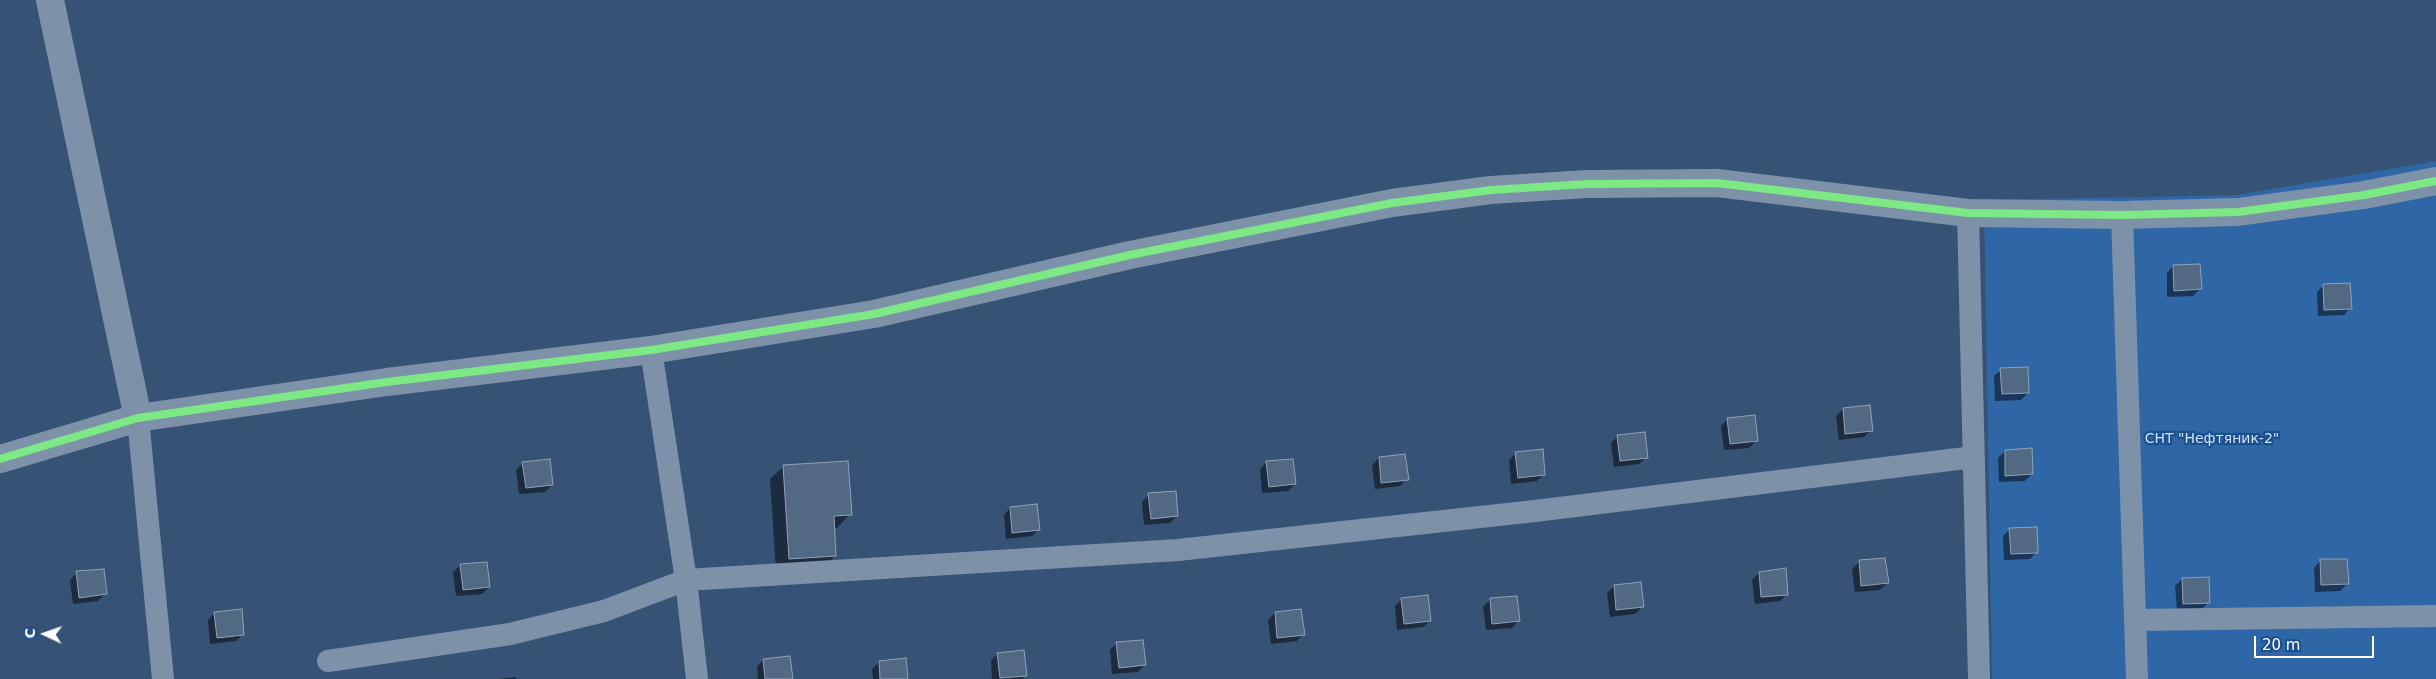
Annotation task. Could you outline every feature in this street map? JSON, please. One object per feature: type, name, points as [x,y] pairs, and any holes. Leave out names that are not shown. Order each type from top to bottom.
[{"type":"street","points":[[50,0],[138,418]]},
{"type":"street","points":[[0,459],[138,418],[387,382],[651,350],[874,314],[1130,255],[1392,203],[1491,190],[1587,184],[1717,183],[1968,213],[2122,214],[2238,212],[2364,195],[2436,181]]},
{"type":"lane","points":[[1968,213],[1979,679]]},
{"type":"lane","points":[[2122,214],[2137,679]]},
{"type":"lane","points":[[651,350],[686,580],[697,679]]},
{"type":"lane","points":[[138,418],[163,679]]},
{"type":"lane","points":[[328,662],[510,634],[604,611],[686,580],[1178,550],[1535,511],[1974,457]]},
{"type":"lane","points":[[2135,620],[2436,616]]},
{"type":"green space","name":"СНТ \"Нефтяник-2\"","points":[[2436,161],[2436,679],[1992,679],[1984,200],[2237,195]]},
{"type":"building","points":[[2200,264],[2202,289],[2174,291],[2173,265]]},
{"type":"building","points":[[2350,283],[2352,309],[2324,310],[2323,284]]},
{"type":"building","points":[[2028,367],[2029,393],[2002,394],[2000,368]]},
{"type":"building","points":[[1870,405],[1873,431],[1845,434],[1843,408]]},
{"type":"building","points":[[1755,415],[1758,441],[1730,444],[1727,418]]},
{"type":"building","points":[[1645,432],[1648,458],[1620,461],[1617,435]]},
{"type":"building","points":[[2032,448],[2033,474],[2005,476],[2005,450]]},
{"type":"building","points":[[1543,449],[1545,475],[1518,478],[1515,452]]},
{"type":"building","points":[[1405,454],[1409,480],[1381,483],[1379,457]]},
{"type":"building","points":[[550,459],[553,485],[526,488],[522,462]]},
{"type":"building","points":[[1293,459],[1296,484],[1269,487],[1266,461]]},
{"type":"building","points":[[848,461],[852,515],[834,516],[836,556],[789,559],[783,465]]},
{"type":"building","points":[[1176,491],[1178,516],[1151,519],[1148,493]]},
{"type":"building","points":[[1037,504],[1040,530],[1012,533],[1010,507]]},
{"type":"building","points":[[2037,527],[2038,553],[2011,554],[2009,528]]},
{"type":"building","points":[[1885,558],[1889,583],[1861,586],[1859,560]]},
{"type":"building","points":[[2320,559],[2347,559],[2349,584],[2321,585]]},
{"type":"building","points":[[487,562],[490,587],[463,590],[460,564]]},
{"type":"building","points":[[1786,568],[1788,595],[1761,597],[1759,572]]},
{"type":"building","points":[[104,569],[107,594],[79,598],[76,571]]},
{"type":"building","points":[[2209,577],[2210,603],[2183,604],[2182,578]]},
{"type":"building","points":[[1641,582],[1644,607],[1616,610],[1614,585]]},
{"type":"building","points":[[1428,595],[1431,621],[1404,624],[1401,598]]},
{"type":"building","points":[[1517,596],[1520,621],[1492,624],[1490,598]]},
{"type":"building","points":[[242,609],[244,635],[217,638],[214,612]]},
{"type":"building","points":[[1301,609],[1305,635],[1277,638],[1275,612]]},
{"type":"building","points":[[1143,640],[1146,665],[1119,668],[1116,642]]},
{"type":"building","points":[[1024,650],[1027,676],[1000,678],[997,653]]},
{"type":"building","points":[[790,656],[793,679],[765,679],[763,659]]},
{"type":"building","points":[[906,658],[908,679],[880,679],[879,661]]},
{"type":"cycle path","points":[[0,459],[138,418],[387,382],[651,350],[874,314],[1130,255],[1392,203],[1491,190],[1587,184],[1717,183],[1968,213],[2122,215],[2238,212],[2364,195],[2436,181]]}]
